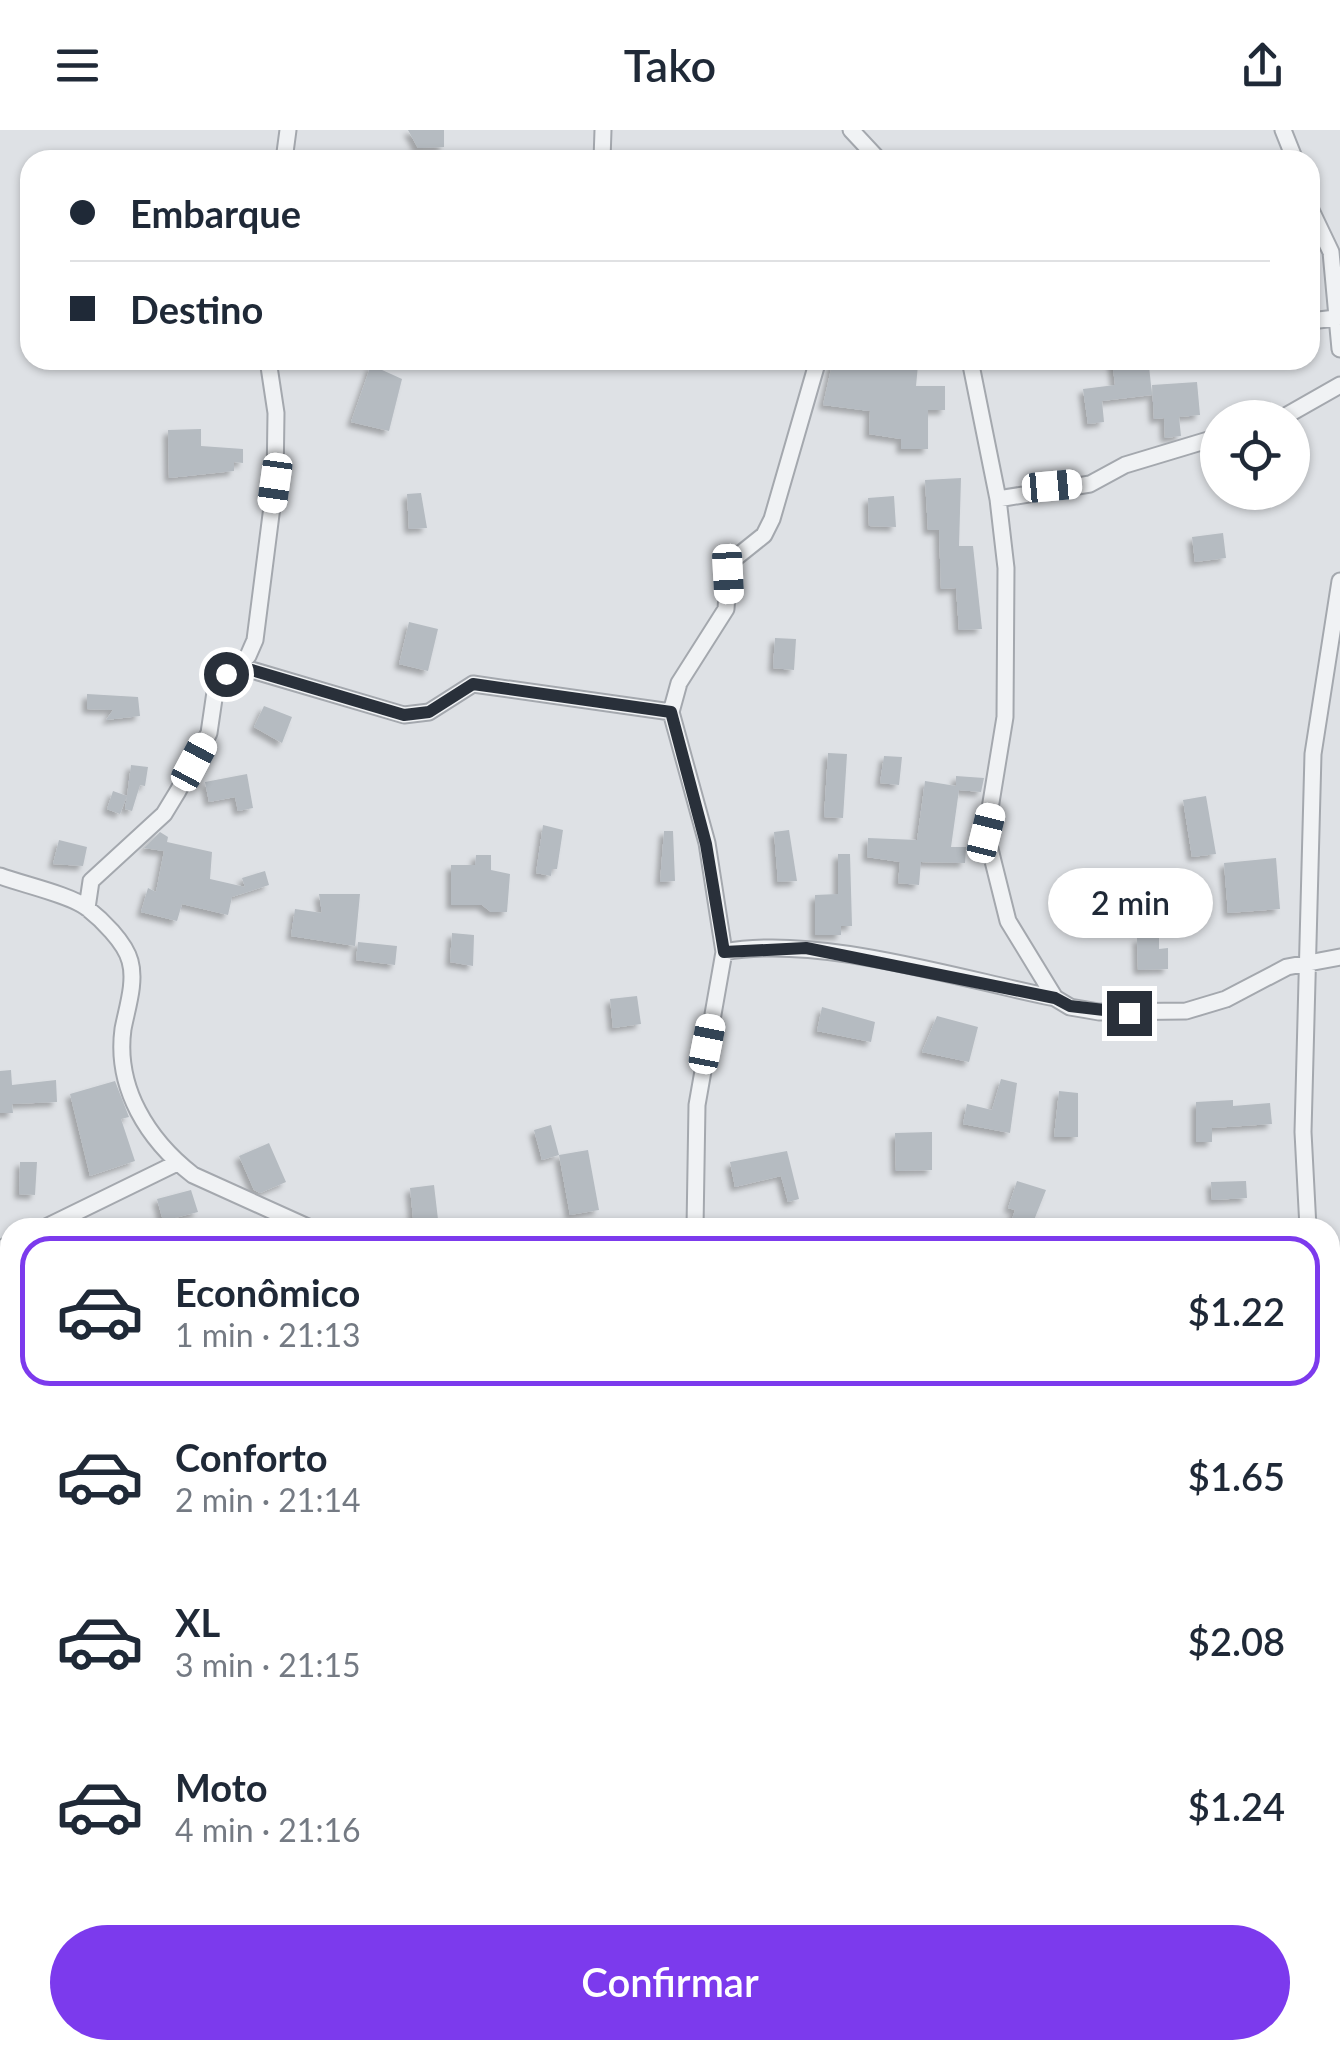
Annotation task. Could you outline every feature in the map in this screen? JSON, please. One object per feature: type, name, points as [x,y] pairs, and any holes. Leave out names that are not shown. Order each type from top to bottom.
[{"type":"street","points":[[851,130],[870,150]]},
{"type":"street","points":[[1320,230],[1330,252],[1340,347]]},
{"type":"street","points":[[1320,319],[1336,318]]},
{"type":"street","points":[[87,908],[91,881],[164,814],[209,732],[216,685],[238,666],[255,640],[275,483],[276,412],[270,370]]},
{"type":"street","points":[[695,1218],[697,1105],[724,952],[706,844],[671,712],[679,684],[726,609],[729,563],[764,535],[772,519],[815,370]]},
{"type":"street","points":[[972,370],[998,499],[1006,568],[1005,717],[986,833],[1008,922],[1055,998]]},
{"type":"street","points":[[1310,402],[1340,384]]},
{"type":"street","points":[[998,499],[1090,484],[1125,465],[1200,442]]},
{"type":"street","points":[[1307,1218],[1303,1132],[1313,754],[1340,580]]},
{"type":"street","points":[[238,666],[404,715],[429,712],[473,684],[671,712]]},
{"type":"street","points":[[0,876],[87,908],[130,958],[132,976],[122,1036],[126,1084],[139,1115],[177,1163],[193,1175],[288,1218]]},
{"type":"street","points":[[724,952],[806,948],[1055,998],[1098,1012],[1186,1012],[1206,1007],[1287,967],[1340,958]]},
{"type":"street","points":[[64,1218],[177,1163]]},
{"type":"building","points":[[408,130],[444,130],[444,147],[418,148]]},
{"type":"building","points":[[369,370],[382,370],[402,379],[389,431],[351,422]]},
{"type":"building","points":[[831,370],[918,370],[916,386],[945,386],[945,410],[928,410],[928,449],[901,449],[901,439],[869,434],[870,411],[823,405]]},
{"type":"building","points":[[1113,370],[1149,370],[1152,395],[1102,401],[1104,422],[1088,424],[1083,389],[1115,385]]},
{"type":"building","points":[[1197,382],[1200,415],[1179,417],[1181,436],[1165,438],[1164,418],[1154,419],[1152,385]]},
{"type":"building","points":[[201,429],[201,446],[243,449],[243,463],[234,462],[234,471],[169,478],[168,430]]},
{"type":"building","points":[[961,478],[959,546],[973,546],[982,629],[959,630],[956,588],[941,589],[939,530],[928,530],[925,480]]},
{"type":"building","points":[[421,493],[427,528],[409,529],[407,494]]},
{"type":"building","points":[[894,496],[896,527],[869,526],[868,498]]},
{"type":"building","points":[[1223,533],[1226,558],[1195,562],[1192,537]]},
{"type":"building","points":[[409,622],[438,629],[428,671],[399,664]]},
{"type":"building","points":[[775,638],[796,639],[794,670],[773,668]]},
{"type":"building","points":[[87,694],[138,697],[140,716],[106,720],[113,710],[87,709]]},
{"type":"building","points":[[264,706],[292,717],[282,743],[254,727]]},
{"type":"building","points":[[828,753],[847,754],[843,818],[824,817]]},
{"type":"building","points":[[884,756],[902,757],[899,785],[880,783]]},
{"type":"building","points":[[131,765],[148,767],[145,786],[140,785],[132,811],[125,809]]},
{"type":"building","points":[[247,774],[253,808],[238,811],[235,797],[209,802],[205,782]]},
{"type":"building","points":[[956,776],[984,778],[981,792],[959,790],[951,847],[966,847],[965,863],[921,862],[919,885],[898,883],[900,862],[867,857],[868,838],[917,840],[925,781],[956,786]]},
{"type":"building","points":[[113,791],[127,796],[120,814],[107,809]]},
{"type":"building","points":[[1206,796],[1216,854],[1192,857],[1183,800]]},
{"type":"building","points":[[543,825],[563,830],[557,869],[552,869],[551,876],[536,873]]},
{"type":"building","points":[[789,830],[797,881],[778,882],[774,832]]},
{"type":"building","points":[[664,831],[673,831],[675,881],[660,882]]},
{"type":"building","points":[[160,832],[168,837],[167,842],[212,852],[210,879],[245,887],[242,878],[265,871],[269,885],[232,897],[228,915],[182,904],[177,921],[141,912],[148,888],[156,892],[164,851],[144,848]]},
{"type":"building","points":[[59,840],[87,847],[83,866],[53,864]]},
{"type":"building","points":[[838,854],[850,854],[852,926],[841,926],[841,935],[815,935],[815,895],[838,894]]},
{"type":"building","points":[[476,855],[491,855],[491,870],[510,874],[507,912],[491,912],[482,905],[451,905],[451,865],[475,865]]},
{"type":"building","points":[[1276,858],[1280,909],[1228,913],[1224,863]]},
{"type":"building","points":[[319,894],[360,894],[355,946],[291,936],[295,909],[322,913]]},
{"type":"building","points":[[452,933],[474,935],[473,966],[450,962]]},
{"type":"building","points":[[1137,938],[1159,938],[1159,949],[1168,948],[1168,969],[1138,970]]},
{"type":"building","points":[[358,942],[397,946],[395,965],[356,960]]},
{"type":"building","points":[[637,996],[641,1024],[613,1028],[610,999]]},
{"type":"building","points":[[822,1007],[875,1022],[871,1042],[817,1031]]},
{"type":"building","points":[[937,1016],[978,1027],[969,1062],[922,1052]]},
{"type":"building","points":[[11,1070],[12,1085],[56,1080],[57,1102],[12,1104],[13,1113],[0,1113],[0,1071]]},
{"type":"building","points":[[1001,1079],[1017,1083],[1010,1133],[963,1124],[967,1104],[992,1110]]},
{"type":"building","points":[[115,1081],[129,1117],[121,1119],[135,1161],[90,1176],[70,1094]]},
{"type":"building","points":[[1059,1091],[1078,1093],[1078,1137],[1054,1137]]},
{"type":"building","points":[[1233,1100],[1233,1106],[1270,1103],[1272,1124],[1212,1128],[1212,1142],[1196,1142],[1196,1102]]},
{"type":"building","points":[[551,1125],[559,1155],[542,1160],[534,1130]]},
{"type":"building","points":[[932,1132],[932,1170],[896,1171],[895,1133]]},
{"type":"building","points":[[269,1143],[286,1182],[260,1193],[254,1190],[239,1156]]},
{"type":"building","points":[[588,1150],[599,1210],[570,1215],[559,1155]]},
{"type":"building","points":[[787,1151],[799,1199],[788,1202],[781,1176],[735,1187],[730,1162]]},
{"type":"building","points":[[20,1162],[37,1162],[35,1195],[19,1194]]},
{"type":"building","points":[[1017,1181],[1046,1190],[1035,1218],[1012,1218],[1015,1210],[1008,1208]]},
{"type":"building","points":[[1246,1181],[1247,1198],[1212,1200],[1211,1182]]},
{"type":"building","points":[[434,1185],[438,1218],[413,1218],[410,1188]]},
{"type":"building","points":[[191,1190],[198,1212],[162,1218],[157,1199]]},
{"type":"route","points":[[226,674],[238,666],[404,715],[429,712],[473,684],[671,712],[706,844],[724,952],[762,947],[806,948],[1055,998],[1098,1012],[1129,1013]]}]
